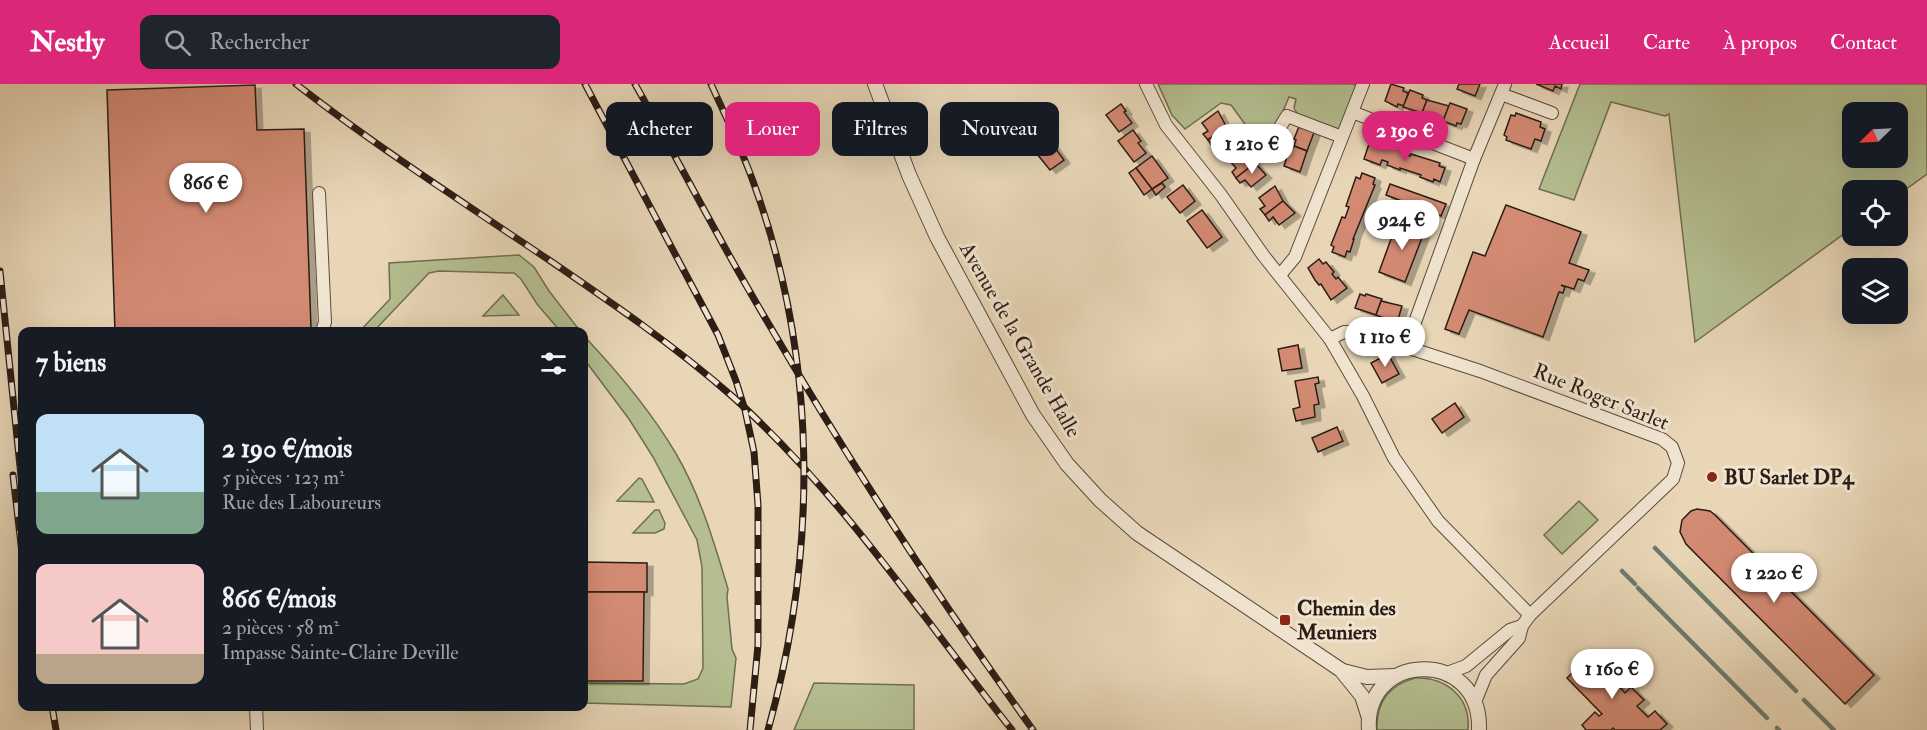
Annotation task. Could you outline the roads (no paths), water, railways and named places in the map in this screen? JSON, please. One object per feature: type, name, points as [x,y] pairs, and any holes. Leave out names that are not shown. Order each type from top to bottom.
[{"type":"street","name":"Avenue de la Grande Halle","points":[[875,84],[909,175],[937,237],[1033,415],[1067,464],[1100,500],[1137,533],[1341,670],[1362,696],[1369,724]]},
{"type":"street","points":[[1146,84],[1166,125],[1221,195],[1263,255],[1330,339],[1363,396],[1394,458],[1438,521],[1526,621]]},
{"type":"street","points":[[1280,275],[1295,257],[1363,84]]},
{"type":"street","points":[[1406,347],[1474,159],[1503,89],[1552,112]]},
{"type":"street","points":[[1352,112],[1474,159]]},
{"type":"street","points":[[1264,153],[1287,116],[1342,137]]},
{"type":"street","points":[[319,193],[324,327]]},
{"type":"street","name":"Rue Roger Sarlet","points":[[1330,339],[1344,332],[1360,332],[1480,371],[1662,439],[1672,447],[1678,463],[1672,479],[1526,621]]},
{"type":"street","points":[[1447,673],[1466,666],[1510,630],[1526,621]]},
{"type":"street","points":[[1475,702],[1486,675],[1519,638],[1526,621]]},
{"type":"street","name":"Avenue de la Grande Halle","points":[[1341,670],[1367,677],[1396,676],[1408,670],[1421,668],[1447,673]]},
{"type":"street","points":[[1447,673],[1459,680],[1475,702],[1479,730]]},
{"type":"street","points":[[1369,724],[1376,695],[1396,676]]},
{"type":"street","points":[[256,711],[257,730]]},
{"type":"waterway","points":[[1655,548],[1796,691]]},
{"type":"waterway","points":[[1622,571],[1635,584]]},
{"type":"waterway","points":[[1638,588],[1767,718]]},
{"type":"waterway","points":[[1804,700],[1834,730]]},
{"type":"railway","points":[[296,84],[389,152],[620,309],[689,360],[733,397],[810,474],[845,515],[1012,730]]},
{"type":"railway","points":[[585,84],[718,335],[745,410],[754,452],[758,505],[758,645],[750,730]]},
{"type":"railway","points":[[635,84],[738,271],[807,389],[917,561],[1033,730]]},
{"type":"railway","points":[[711,84],[754,184],[775,251],[790,318],[800,387],[804,456],[802,525],[796,594],[784,662],[768,730]]},
{"type":"railway","points":[[0,271],[18,447]]},
{"type":"railway","points":[[13,475],[18,518]]},
{"type":"railway","points":[[53,711],[56,730]]},
{"type":"place","name":"BU Sarlet DP4","points":[[1712,477]]},
{"type":"place","name":"Chemin des Meuniers","points":[[1285,620]]}]
